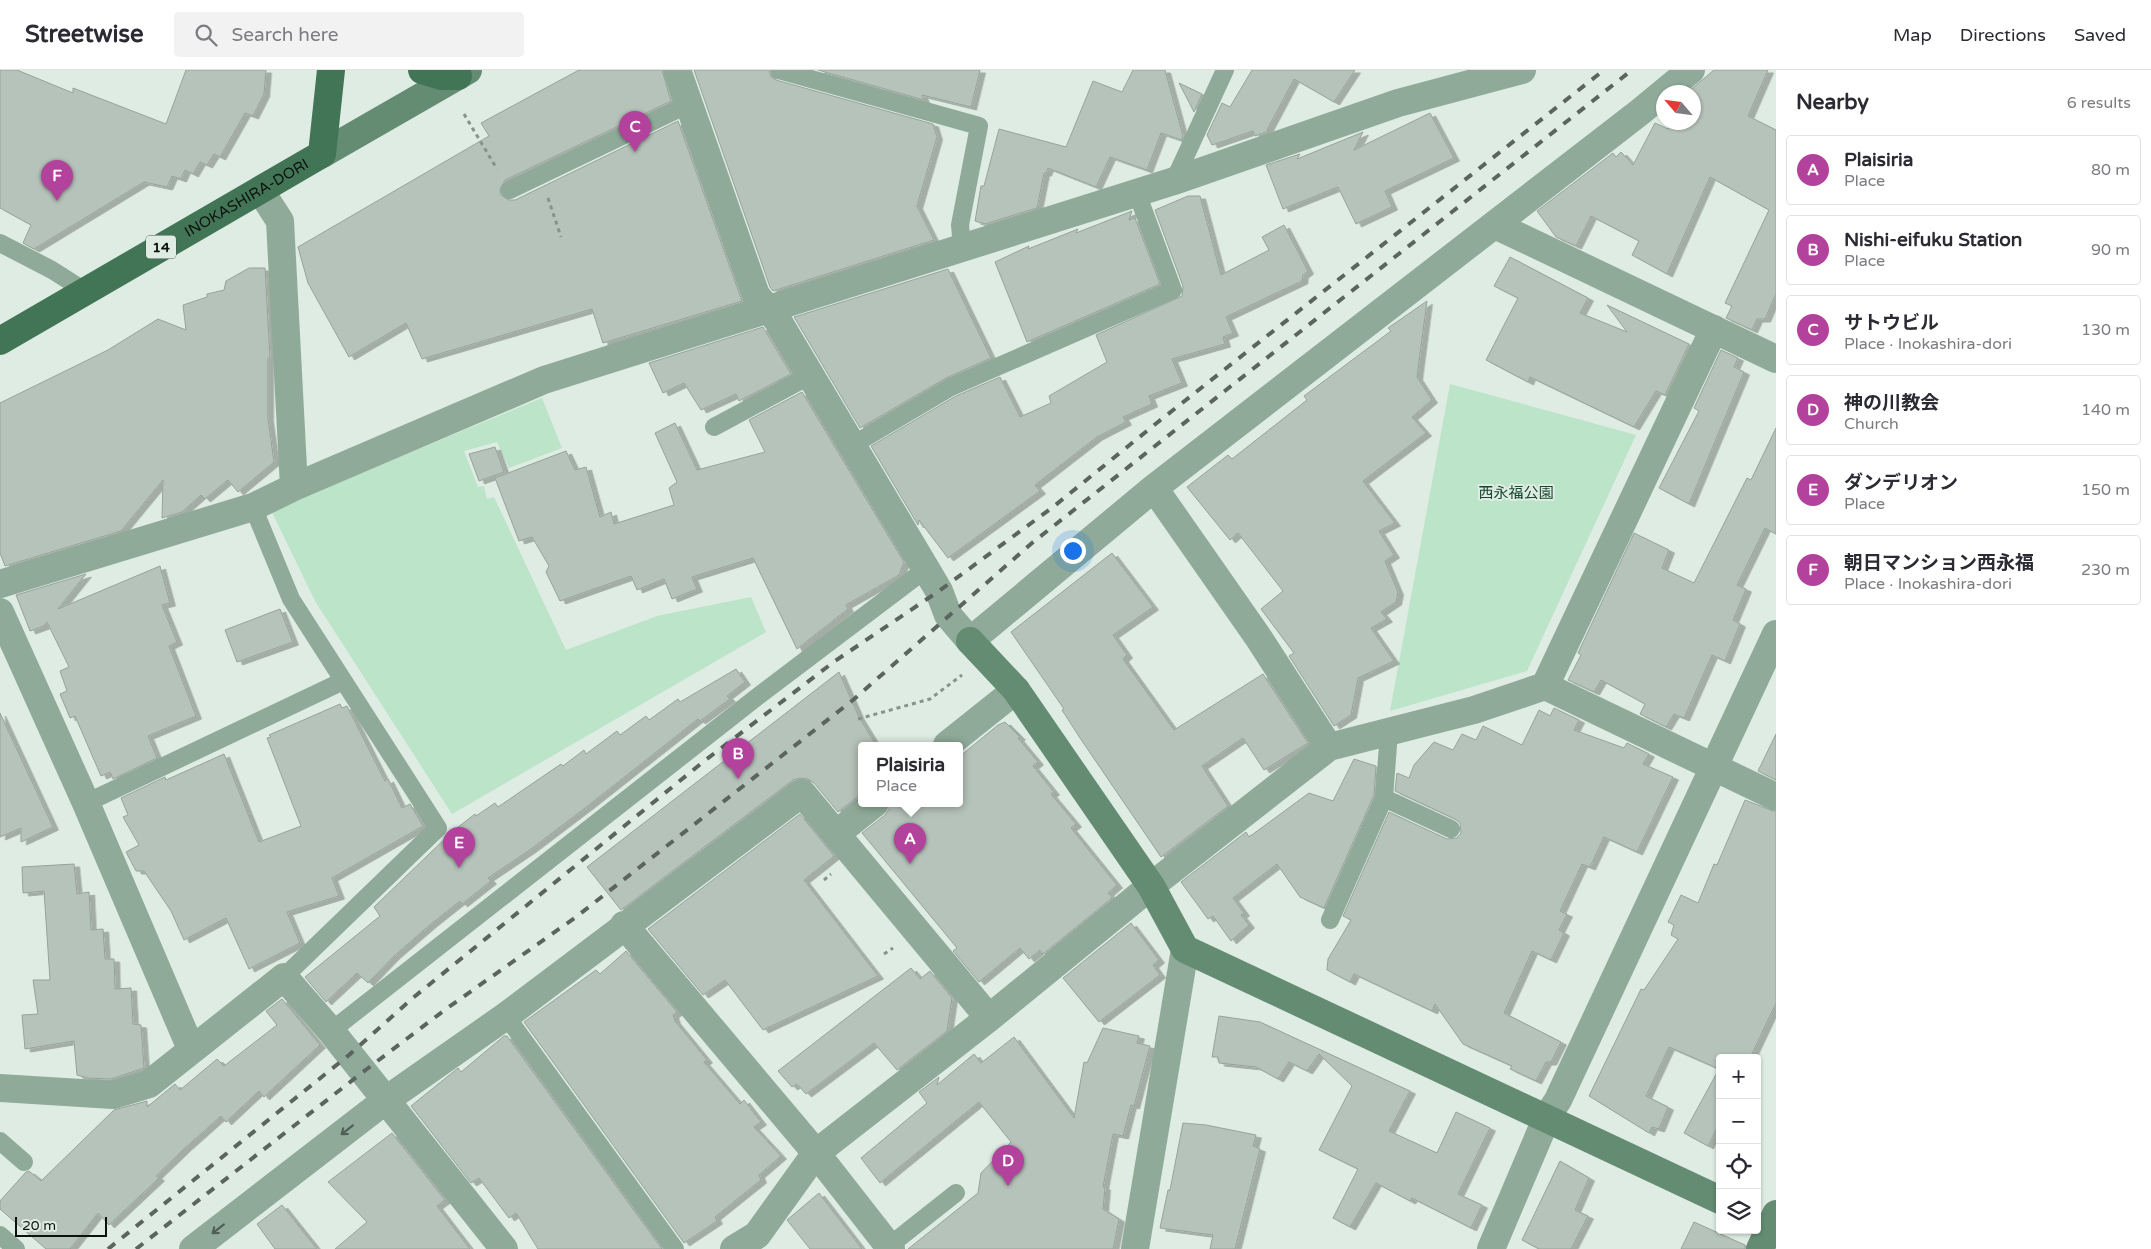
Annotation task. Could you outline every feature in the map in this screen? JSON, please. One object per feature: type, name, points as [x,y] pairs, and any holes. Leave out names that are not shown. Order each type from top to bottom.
[{"type":"main road","points":[[322,154],[331,70]]},
{"type":"main road","points":[[422,70],[442,76],[463,73]]},
{"type":"main road","name":"INOKASHIRA-DORI","points":[[0,341],[322,154]]},
{"type":"street","points":[[677,70],[756,295],[778,321],[809,376],[939,590],[948,615],[1016,690],[1151,886],[1185,949],[1547,1117],[1716,1198]]},
{"type":"street","points":[[0,584],[253,507],[294,486],[544,380],[1174,181],[1469,77],[1522,70]]},
{"type":"street","points":[[978,650],[1154,488],[1691,70]]},
{"type":"street","name":"INOKASHIRA-DORI","points":[[322,154],[463,73]]},
{"type":"street","points":[[260,190],[280,221],[294,486]]},
{"type":"street","points":[[1495,224],[1776,359]]},
{"type":"street","points":[[1545,686],[1714,329]]},
{"type":"street","points":[[1154,488],[1258,637],[1329,747]]},
{"type":"street","points":[[0,612],[86,803],[191,1049]]},
{"type":"street","points":[[1491,1249],[1547,1117],[1558,1100],[1776,634]]},
{"type":"street","points":[[734,1249],[757,1235],[816,1153],[989,1018],[1151,886],[1329,747],[1474,710],[1545,686],[1776,797]]},
{"type":"street","points":[[951,742],[1016,690]]},
{"type":"street","points":[[192,1249],[386,1100],[506,1016],[624,925],[802,793],[989,1018]]},
{"type":"street","points":[[836,834],[870,807]]},
{"type":"street","points":[[624,925],[816,1153],[890,1248]]},
{"type":"street","points":[[1135,1249],[1185,949]]},
{"type":"street","points":[[0,1088],[113,1095],[149,1084],[284,977],[331,1031],[504,1249]]},
{"type":"street","points":[[1760,1249],[1770,1221]]},
{"type":"lane","points":[[779,70],[979,126],[960,225],[962,248]]},
{"type":"lane","points":[[1174,181],[1225,70]]},
{"type":"lane","points":[[510,190],[689,104]]},
{"type":"lane","points":[[851,446],[951,387],[1173,290],[1137,193]]},
{"type":"lane","points":[[0,243],[52,270],[85,291]]},
{"type":"lane","points":[[714,427],[809,376]]},
{"type":"lane","points":[[253,507],[291,599],[438,828],[284,977]]},
{"type":"lane","points":[[331,1031],[749,703],[926,569]]},
{"type":"lane","points":[[86,803],[343,681]]},
{"type":"lane","points":[[1330,920],[1384,798],[1389,732]]},
{"type":"lane","points":[[1384,798],[1451,829]]},
{"type":"lane","points":[[506,1016],[675,1249]]},
{"type":"lane","points":[[0,1142],[24,1162]]},
{"type":"lane","points":[[890,1248],[956,1194]]},
{"type":"lane","points":[[0,1235],[16,1249]]},
{"type":"path","points":[[464,114],[510,190]]},
{"type":"path","points":[[540,175],[561,237]]},
{"type":"path","points":[[858,719],[930,698],[978,650]]},
{"type":"green space","name":"西永福公園","points":[[1450,384],[1636,435],[1527,671],[1390,711]]},
{"type":"green space","points":[[542,398],[562,448],[509,468],[497,442],[464,451],[478,487],[484,486],[487,499],[494,497],[566,650],[657,616],[751,597],[766,632],[452,814],[315,601],[271,510]]},
{"type":"building","points":[[0,70],[17,70],[73,93],[73,88],[166,124],[186,70],[266,70],[264,94],[253,116],[245,113],[220,157],[214,154],[207,165],[200,162],[193,174],[185,170],[181,179],[172,176],[167,187],[144,182],[34,249],[23,243],[31,225],[0,208]]},
{"type":"building","points":[[579,70],[662,70],[671,101],[505,180],[500,189],[501,195],[509,200],[515,200],[678,121],[742,301],[603,343],[592,309],[422,359],[406,323],[349,357],[308,283],[298,247],[489,136],[481,123]]},
{"type":"building","points":[[694,70],[769,70],[771,77],[776,80],[933,124],[937,137],[917,206],[934,240],[773,291]]},
{"type":"building","points":[[818,70],[980,70],[971,107],[922,95],[924,100]]},
{"type":"building","points":[[1133,70],[1165,70],[1183,136],[1181,140],[1161,133],[1147,170],[1110,157],[1096,187],[1048,168],[1046,173],[1044,173],[1037,208],[985,224],[975,221],[981,186],[984,186],[999,129],[1066,147],[1093,81],[1122,92]]},
{"type":"building","points":[[1252,70],[1355,70],[1334,102],[1294,79],[1267,130],[1269,131],[1255,136],[1253,131],[1212,145],[1207,135],[1222,103],[1230,107]]},
{"type":"building","points":[[1714,70],[1768,70],[1748,116],[1776,130],[1776,294],[1765,319],[1757,319],[1752,330],[1726,318],[1732,306],[1725,303],[1769,210],[1710,177],[1667,274],[1632,255],[1639,241],[1591,216],[1576,246],[1556,237],[1537,211],[1613,153],[1616,157],[1621,152],[1633,165],[1655,123],[1656,130],[1701,130],[1701,85],[1696,85]]},
{"type":"building","points":[[1179,83],[1202,94],[1194,112]]},
{"type":"building","points":[[1430,113],[1454,158],[1385,191],[1392,207],[1356,224],[1338,187],[1283,209],[1266,165],[1300,154],[1297,159],[1363,132],[1354,150]]},
{"type":"building","points":[[1188,196],[1200,196],[1221,275],[1269,250],[1262,237],[1284,225],[1308,271],[1303,275],[1302,281],[1226,317],[1233,333],[1223,337],[1225,344],[1172,359],[1182,383],[1149,396],[1152,404],[1123,417],[1126,422],[1097,437],[1035,485],[1040,491],[948,558],[919,520],[918,525],[871,446],[956,396],[1000,377],[1020,417],[1051,403],[1049,396],[1107,362],[1096,335],[1182,296],[1183,286],[1155,210]]},
{"type":"building","points":[[1132,211],[1129,220],[1135,218],[1160,284],[1027,342],[995,262],[1029,246],[1028,249],[1078,229],[1076,233]]},
{"type":"building","points":[[1510,257],[1588,298],[1580,313],[1627,332],[1607,305],[1689,344],[1665,395],[1656,391],[1634,427],[1530,377],[1528,382],[1486,360],[1518,298],[1494,286]]},
{"type":"building","points":[[249,268],[265,268],[270,358],[268,358],[268,419],[274,462],[238,492],[228,480],[205,499],[201,495],[182,512],[162,518],[163,480],[121,531],[5,566],[0,553],[0,403],[108,350],[158,319],[186,330],[183,305],[207,297],[207,294],[224,290],[226,281]]},
{"type":"building","points":[[948,269],[991,358],[946,378],[860,428],[794,317]]},
{"type":"building","points":[[1427,301],[1417,377],[1432,400],[1412,417],[1426,433],[1363,481],[1395,523],[1379,531],[1394,555],[1385,561],[1398,592],[1396,602],[1381,612],[1387,619],[1371,628],[1394,661],[1358,678],[1351,715],[1334,726],[1289,656],[1294,653],[1261,609],[1283,591],[1238,533],[1230,540],[1187,487],[1228,455],[1232,459],[1307,400],[1304,396],[1391,331],[1388,328]]},
{"type":"building","points":[[763,327],[791,374],[739,401],[736,394],[701,410],[684,383],[663,393],[649,363]]},
{"type":"building","points":[[1721,350],[1738,358],[1734,367],[1744,372],[1689,504],[1659,488],[1699,411],[1694,408]]},
{"type":"building","points":[[802,392],[904,562],[899,575],[846,605],[848,609],[797,649],[753,558],[692,577],[697,589],[672,599],[664,579],[637,590],[631,576],[560,601],[546,572],[549,566],[532,537],[519,541],[495,478],[566,451],[575,470],[586,467],[600,517],[611,512],[614,524],[674,505],[669,488],[677,482],[655,433],[675,423],[697,470],[765,452],[749,420]]},
{"type":"building","points":[[1776,428],[1776,534],[1765,528],[1737,585],[1746,589],[1733,620],[1740,624],[1725,661],[1712,655],[1684,718],[1674,714],[1666,727],[1640,714],[1645,704],[1601,680],[1594,692],[1568,680],[1581,655],[1578,653],[1634,533],[1669,550],[1662,568],[1694,583],[1747,478],[1751,480]]},
{"type":"building","points":[[495,447],[504,472],[479,481],[469,454]]},
{"type":"building","points":[[1112,553],[1153,607],[1113,635],[1127,655],[1123,659],[1174,730],[1263,674],[1308,743],[1264,770],[1243,738],[1202,766],[1228,806],[1161,857],[1011,632]]},
{"type":"building","points":[[160,566],[170,603],[162,605],[177,642],[169,646],[196,716],[148,736],[157,758],[113,779],[110,772],[101,776],[75,716],[70,718],[60,694],[67,691],[60,671],[69,667],[47,622],[44,626],[30,631],[16,595],[86,574],[58,609]]},
{"type":"building","points":[[280,609],[293,642],[237,662],[225,630]]},
{"type":"building","points":[[736,669],[745,682],[727,696],[730,699],[700,721],[698,719],[531,849],[488,878],[491,881],[462,904],[460,901],[431,924],[394,956],[368,983],[357,973],[326,1002],[305,977],[380,916],[374,907],[453,831],[475,814],[476,816],[495,803],[498,807],[561,764],[563,766],[584,750],[586,754],[617,731],[620,735],[646,716],[649,720],[678,699],[680,702]]},
{"type":"building","points":[[839,672],[859,717],[874,742],[858,742],[858,796],[838,812],[814,783],[808,779],[800,778],[793,780],[621,910],[587,867]]},
{"type":"building","points":[[340,704],[342,708],[347,706],[385,781],[388,779],[402,808],[410,804],[423,826],[332,878],[339,896],[287,912],[300,943],[249,969],[226,918],[184,940],[171,911],[144,871],[136,871],[126,852],[139,845],[123,817],[128,815],[121,798],[165,777],[166,780],[224,754],[259,842],[301,826],[267,738],[271,737],[269,735]]},
{"type":"building","points":[[1554,708],[1579,720],[1574,730],[1624,748],[1627,743],[1649,754],[1643,764],[1673,777],[1637,852],[1604,837],[1590,867],[1582,864],[1560,911],[1567,914],[1559,930],[1564,933],[1551,960],[1532,951],[1504,1013],[1561,1042],[1551,1062],[1546,1062],[1536,1081],[1510,1069],[1512,1066],[1463,1044],[1435,1004],[1432,1011],[1354,974],[1350,982],[1327,970],[1328,959],[1351,920],[1343,916],[1389,812],[1447,839],[1457,838],[1461,833],[1460,823],[1455,819],[1395,791],[1397,773],[1409,778],[1414,765],[1434,742],[1453,750],[1462,734],[1476,740],[1483,726],[1522,745],[1539,710],[1550,716]]},
{"type":"building","points":[[0,713],[53,827],[21,842],[21,828],[0,837]]},
{"type":"building","points":[[1005,722],[1020,737],[1018,738],[1038,762],[1033,766],[1054,792],[1051,794],[1076,824],[1071,828],[1117,885],[1108,893],[1112,898],[1043,954],[1040,950],[1029,959],[1020,948],[979,982],[953,951],[957,948],[862,833],[885,815],[889,807],[963,807],[963,754],[998,725]]},
{"type":"building","points":[[1776,734],[1776,780],[1758,771]]},
{"type":"building","points":[[1354,759],[1376,766],[1374,795],[1324,908],[1300,897],[1277,864],[1233,898],[1244,913],[1241,915],[1249,925],[1231,941],[1213,916],[1208,919],[1181,882],[1246,832],[1249,837],[1309,793],[1333,801]]},
{"type":"building","points":[[1745,800],[1776,812],[1776,1003],[1752,1054],[1716,1054],[1716,1068],[1669,1047],[1646,1096],[1668,1107],[1659,1129],[1652,1127],[1649,1133],[1589,1096],[1641,989],[1644,990],[1678,939],[1671,935],[1674,925],[1668,922],[1681,895],[1698,903],[1714,864],[1717,865]]},
{"type":"building","points":[[800,814],[834,856],[804,880],[878,976],[763,1030],[725,980],[703,995],[648,929]]},
{"type":"building","points":[[74,864],[77,894],[89,892],[91,930],[103,929],[105,959],[114,959],[115,989],[131,988],[133,1024],[141,1025],[144,1068],[111,1079],[88,1078],[77,1075],[74,1041],[25,1049],[22,1015],[38,1014],[33,980],[50,980],[44,891],[23,893],[22,867]]},
{"type":"building","points":[[1131,923],[1159,960],[1153,965],[1160,975],[1099,1022],[1063,978]]},
{"type":"building","points":[[626,951],[677,1012],[673,1015],[675,1021],[707,1060],[704,1062],[740,1104],[744,1100],[761,1122],[754,1127],[781,1156],[759,1175],[761,1180],[715,1217],[717,1221],[684,1243],[524,1022],[596,970],[600,974]]},
{"type":"building","points":[[911,968],[920,979],[930,971],[952,998],[947,1031],[897,1070],[874,1043],[806,1094],[797,1084],[792,1087],[778,1071]]},
{"type":"building","points":[[282,999],[320,1045],[264,1097],[259,1091],[226,1122],[221,1116],[156,1176],[159,1178],[109,1225],[98,1213],[70,1249],[46,1249],[0,1209],[0,1201],[26,1172],[29,1171],[41,1181],[114,1110],[147,1101],[147,1107],[175,1084],[180,1090],[217,1059],[224,1066],[277,1025],[266,1011]]},
{"type":"building","points":[[1219,1016],[1260,1022],[1410,1091],[1389,1131],[1437,1153],[1456,1112],[1490,1128],[1458,1194],[1482,1205],[1471,1228],[1412,1198],[1410,1201],[1376,1183],[1350,1227],[1333,1218],[1358,1169],[1319,1150],[1352,1086],[1319,1054],[1307,1071],[1289,1062],[1278,1079],[1256,1067],[1219,1063],[1218,1057],[1212,1057]]},
{"type":"building","points":[[1103,1028],[1139,1036],[1137,1043],[1150,1046],[1134,1106],[1131,1105],[1123,1136],[1113,1134],[1103,1187],[1105,1187],[1103,1209],[1119,1219],[1113,1249],[908,1249],[978,1193],[981,1173],[1011,1142],[979,1102],[880,1183],[861,1158],[927,1103],[919,1092],[939,1077],[937,1085],[974,1054],[981,1063],[1014,1037],[1074,1118],[1084,1062],[1087,1063]]},
{"type":"building","points":[[504,1036],[507,1036],[662,1249],[538,1249],[516,1213],[509,1218],[479,1178],[471,1183],[411,1106],[458,1068],[461,1072]]},
{"type":"building","points":[[1716,1074],[1716,1130],[1708,1146],[1684,1133]]},
{"type":"building","points":[[1183,1123],[1206,1125],[1256,1135],[1253,1146],[1260,1149],[1235,1249],[1210,1249],[1213,1235],[1160,1228],[1168,1190],[1170,1190]]},
{"type":"building","points":[[392,1133],[445,1200],[437,1206],[470,1249],[335,1249],[367,1222],[328,1182]]},
{"type":"building","points":[[1560,1161],[1589,1178],[1575,1210],[1588,1216],[1571,1249],[1539,1249],[1522,1240]]},
{"type":"building","points":[[819,1193],[862,1249],[810,1249],[787,1220]]},
{"type":"building","points":[[282,1205],[317,1249],[275,1249],[257,1224]]},
{"type":"building","points":[[1694,1222],[1716,1232],[1716,1234],[1721,1234],[1745,1245],[1745,1249],[1681,1249]]},
{"type":"railway","points":[[108,1249],[349,1055],[414,997],[703,762],[835,661],[939,591],[1053,507],[1604,70]]},
{"type":"railway","points":[[136,1249],[446,1009],[576,917],[853,700],[1032,543],[1632,70]]},
{"type":"place","name":"サトウビル","points":[[635,152]]},
{"type":"place","name":"朝日マンション西永福","points":[[57,201]]},
{"type":"place","name":"Nishi-eifuku Station","points":[[738,779]]},
{"type":"place","name":"Plaisiria","points":[[910,864]]},
{"type":"place","name":"ダンデリオン","points":[[459,868]]},
{"type":"place","name":"神の川教会","points":[[1008,1186]]}]
